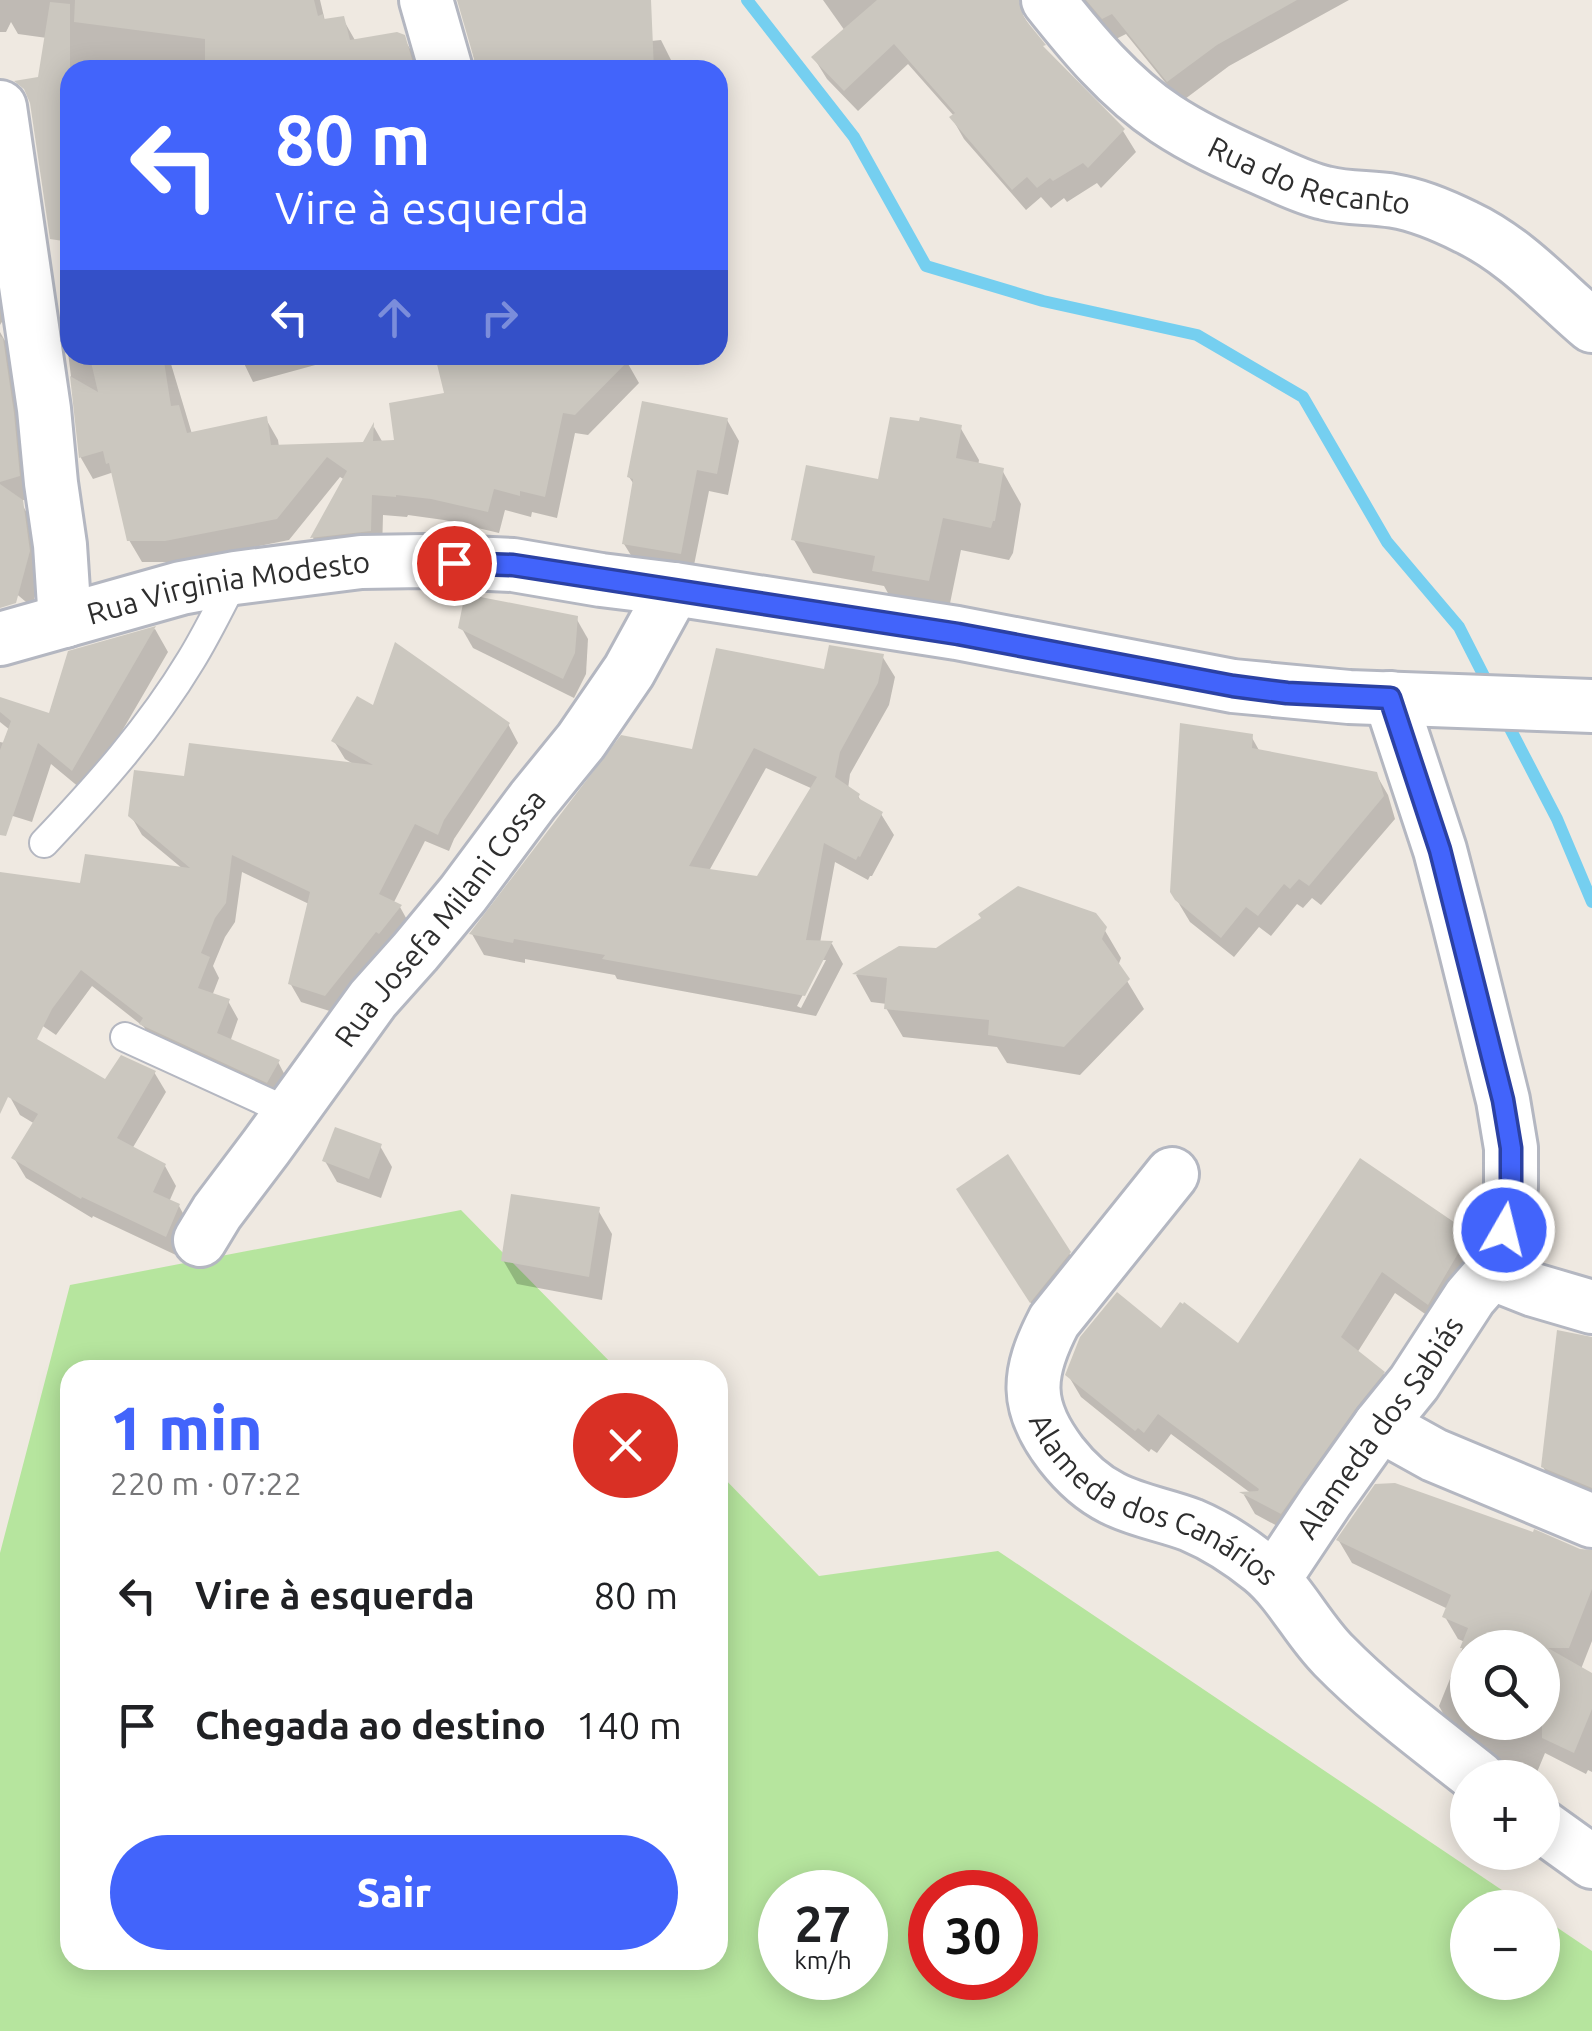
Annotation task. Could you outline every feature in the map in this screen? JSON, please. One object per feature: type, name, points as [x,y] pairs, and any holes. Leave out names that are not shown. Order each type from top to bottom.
[{"type":"street","points":[[426,0],[443,60]]},
{"type":"street","name":"Rua do Recanto","points":[[1048,0],[1126,88],[1164,118],[1212,145],[1302,185],[1326,193],[1411,204],[1466,227],[1534,273],[1592,326]]},
{"type":"street","points":[[0,107],[44,409],[65,622]]},
{"type":"street","name":"Rua Virginia Modesto","points":[[0,639],[181,588],[235,578],[362,562],[513,565],[958,634],[1233,686],[1287,693],[1592,706]]},
{"type":"street","name":"Rua Josefa Milani Cossa","points":[[200,1240],[372,999],[463,894],[581,741],[629,671],[674,588]]},
{"type":"street","name":"Alameda dos Sabiás","points":[[1274,1579],[1380,1425],[1414,1384],[1470,1297],[1491,1273],[1511,1187],[1511,1148],[1503,1100],[1440,850],[1390,698]]},
{"type":"street","name":"Alameda dos Canários","points":[[1172,1174],[1054,1322],[1040,1349],[1035,1373],[1033,1400],[1038,1419],[1070,1466],[1088,1483],[1112,1498],[1189,1524],[1240,1550],[1274,1579],[1331,1654],[1457,1760]]},
{"type":"street","points":[[1491,1273],[1592,1306]]},
{"type":"street","points":[[1380,1425],[1434,1455],[1592,1521]]},
{"type":"street","points":[[1560,1839],[1592,1862]]},
{"type":"lane","points":[[44,842],[105,778],[154,716],[192,660],[235,578]]},
{"type":"lane","points":[[125,1038],[291,1113]]},
{"type":"green space","points":[[461,1210],[608,1360],[60,1360],[60,1970],[728,1970],[728,1482],[819,1576],[998,1551],[1450,1855],[1450,1870],[1472,1870],[1502,1890],[1450,1890],[1450,2000],[1560,2000],[1560,1929],[1592,1951],[1592,2031],[0,2031],[0,1553],[70,1285]]},
{"type":"building","points":[[75,0],[314,0],[318,16],[344,16],[350,40],[397,32],[405,35],[412,60],[205,60],[205,39],[74,22]]},
{"type":"building","points":[[457,0],[651,0],[654,60],[474,60]]},
{"type":"building","points":[[877,0],[1019,0],[1024,18],[1046,45],[1043,46],[1125,129],[1088,168],[1083,163],[1037,188],[1027,177],[1012,190],[949,117],[955,113],[894,44],[844,91],[811,57]]},
{"type":"building","points":[[1086,0],[1297,0],[1217,45],[1167,82],[1112,14],[1102,19]]},
{"type":"building","points":[[50,2],[70,4],[70,60],[60,60],[60,240],[50,239],[30,103],[24,89],[14,81],[38,77]]},
{"type":"building","points":[[0,336],[20,476],[0,482]]},
{"type":"building","points":[[92,365],[165,365],[171,406],[179,405],[187,433],[267,416],[271,445],[363,442],[374,422],[373,441],[394,440],[389,403],[444,393],[437,365],[624,365],[575,415],[563,413],[545,497],[494,489],[488,512],[431,499],[372,495],[371,531],[310,538],[347,471],[327,457],[277,519],[165,541],[127,541],[103,451],[79,458],[70,376],[98,392]]},
{"type":"building","points":[[642,401],[728,418],[717,474],[697,470],[681,554],[622,544],[633,479],[627,477]]},
{"type":"building","points":[[890,417],[919,421],[920,417],[962,425],[956,458],[1004,468],[991,528],[943,518],[929,581],[872,571],[875,556],[791,540],[806,465],[878,479]]},
{"type":"building","points":[[0,484],[23,500],[30,551],[16,603],[0,608]]},
{"type":"building","points":[[465,594],[578,616],[575,653],[563,679],[458,628]]},
{"type":"building","points":[[156,626],[72,771],[38,743],[6,836],[0,835],[0,750],[11,721],[0,712],[0,697],[49,713],[68,651]]},
{"type":"building","points":[[395,642],[510,723],[444,820],[438,835],[415,824],[379,894],[402,905],[325,996],[288,984],[310,892],[232,855],[226,903],[215,918],[201,953],[210,957],[198,988],[230,999],[217,1033],[280,1060],[267,1083],[139,1024],[143,1018],[81,970],[52,1009],[37,1039],[105,1079],[121,1055],[156,1071],[117,1138],[166,1164],[153,1192],[180,1204],[166,1237],[81,1199],[11,1158],[38,1114],[8,1097],[0,1114],[0,872],[80,883],[85,854],[190,868],[128,816],[134,770],[184,776],[189,743],[373,765],[331,741],[357,696],[373,705]]},
{"type":"building","points":[[829,645],[884,654],[878,683],[840,752],[835,777],[860,794],[858,798],[883,812],[856,860],[824,843],[806,940],[833,941],[805,996],[602,959],[605,955],[469,934],[621,735],[692,749],[716,648],[824,669]],"holes":[[[754,748],[817,777],[757,876],[689,866]]]},
{"type":"building","points":[[1180,723],[1253,734],[1252,748],[1377,772],[1384,796],[1309,886],[1299,879],[1290,889],[1284,884],[1258,916],[1246,907],[1221,938],[1170,892]]},
{"type":"building","points":[[1018,886],[1096,913],[1107,927],[1102,939],[1130,979],[1064,1047],[988,1035],[989,1020],[884,1009],[887,978],[852,974],[899,946],[936,948],[981,918],[978,914]]},
{"type":"building","points":[[335,1127],[382,1144],[369,1179],[322,1161]]},
{"type":"building","points":[[1008,1154],[1071,1252],[1030,1303],[956,1189]]},
{"type":"building","points":[[1360,1158],[1470,1233],[1428,1305],[1382,1272],[1341,1337],[1385,1372],[1281,1514],[1239,1492],[1259,1489],[1158,1414],[1144,1433],[1138,1428],[1135,1431],[1065,1375],[1080,1337],[1117,1292],[1161,1328],[1184,1302],[1238,1343]]},
{"type":"building","points":[[511,1194],[600,1207],[589,1277],[501,1261]]},
{"type":"building","points":[[1557,1330],[1592,1337],[1592,1488],[1541,1467]]},
{"type":"building","points":[[1395,1483],[1592,1550],[1592,1589],[1569,1648],[1560,1648],[1560,1630],[1467,1630],[1442,1617],[1451,1595],[1336,1540],[1375,1484]]},
{"type":"building","points":[[1560,1655],[1592,1673],[1592,1709],[1574,1753],[1546,1740],[1560,1740]]},
{"type":"waterway","points":[[747,0],[854,137],[926,266],[1043,301],[1197,335],[1303,397],[1387,542],[1459,627],[1490,688]]},
{"type":"waterway","points":[[1503,715],[1557,819],[1592,902]]},
{"type":"route","points":[[454,563],[513,565],[674,588],[958,634],[1233,686],[1390,698],[1440,850],[1503,1100],[1511,1148],[1511,1187],[1504,1230]]}]
